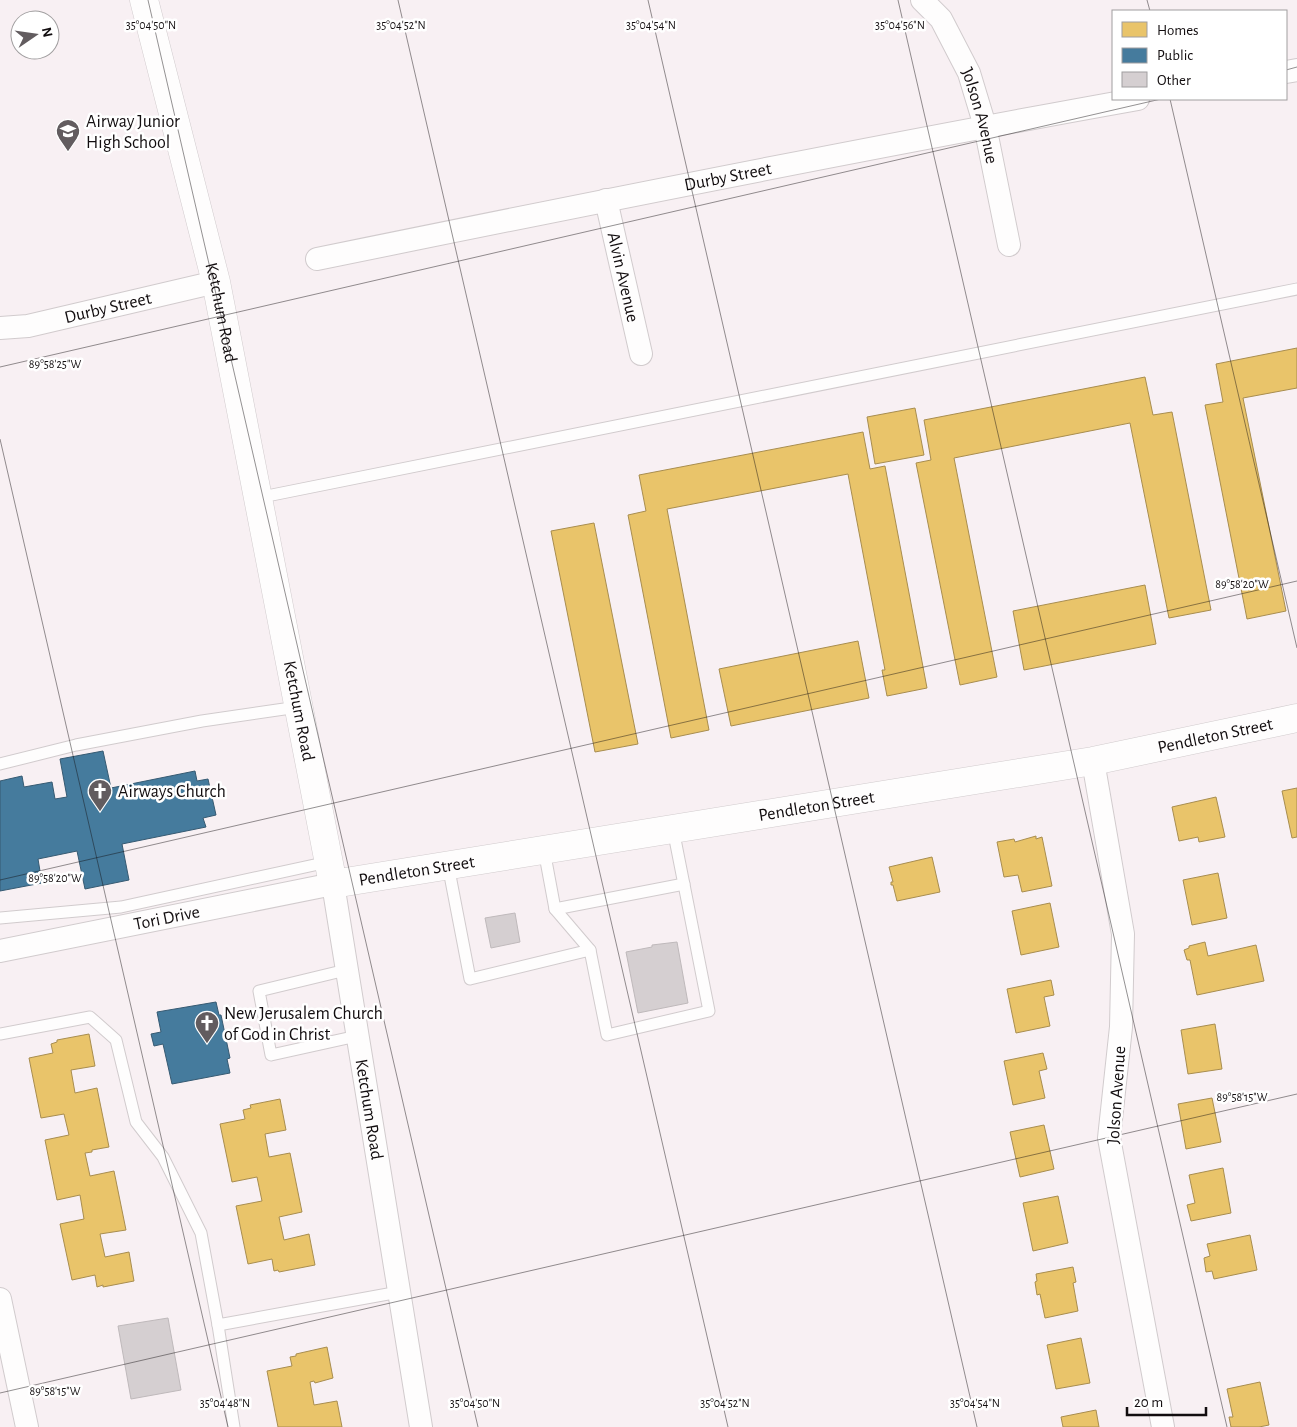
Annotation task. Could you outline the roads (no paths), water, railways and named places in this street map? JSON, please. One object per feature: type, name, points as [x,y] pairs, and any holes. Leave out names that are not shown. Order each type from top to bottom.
[{"type":"main road","name":"Ketchum Road","points":[[144,0],[216,282],[330,873]]},
{"type":"main road","name":"Pendleton Street","points":[[330,873],[448,865],[544,850],[1093,761],[1297,718]]},
{"type":"street","name":"Jolson Avenue","points":[[922,0],[941,19],[969,73],[985,126],[1009,245]]},
{"type":"street","name":"Durby Street","points":[[317,259],[985,126],[1132,100]]},
{"type":"street","name":"Alvin Avenue","points":[[606,200],[641,354]]},
{"type":"street","name":"Durby Street","points":[[0,328],[28,326],[216,282]]},
{"type":"street","name":"Jolson Avenue","points":[[1093,761],[1124,934],[1121,1027],[1109,1138],[1163,1427]]},
{"type":"street","name":"Tori Drive","points":[[0,951],[330,873]]},
{"type":"street","name":"Ketchum Road","points":[[330,873],[421,1427]]},
{"type":"street","points":[[0,1299],[27,1427]]},
{"type":"lane","points":[[257,498],[1297,289]]},
{"type":"lane","points":[[0,764],[76,745],[202,722],[298,708]]},
{"type":"lane","points":[[544,850],[555,909],[590,950],[607,1035],[709,1011],[673,829]]},
{"type":"lane","points":[[448,865],[470,979],[590,950]]},
{"type":"lane","points":[[0,918],[121,907],[330,873]]},
{"type":"lane","points":[[555,909],[684,884]]},
{"type":"lane","points":[[346,970],[259,991],[271,1055],[357,1036]]},
{"type":"lane","points":[[0,1034],[90,1017],[116,1040],[136,1122],[163,1157],[202,1233],[234,1427]]},
{"type":"lane","points":[[218,1324],[399,1292]]},
{"type":"place","name":"Airway Junior High School","points":[[68,152]]},
{"type":"place","name":"Airways Church","points":[[100,812]]},
{"type":"place","name":"New Jerusalem Church of God in Christ","points":[[207,1044]]}]
